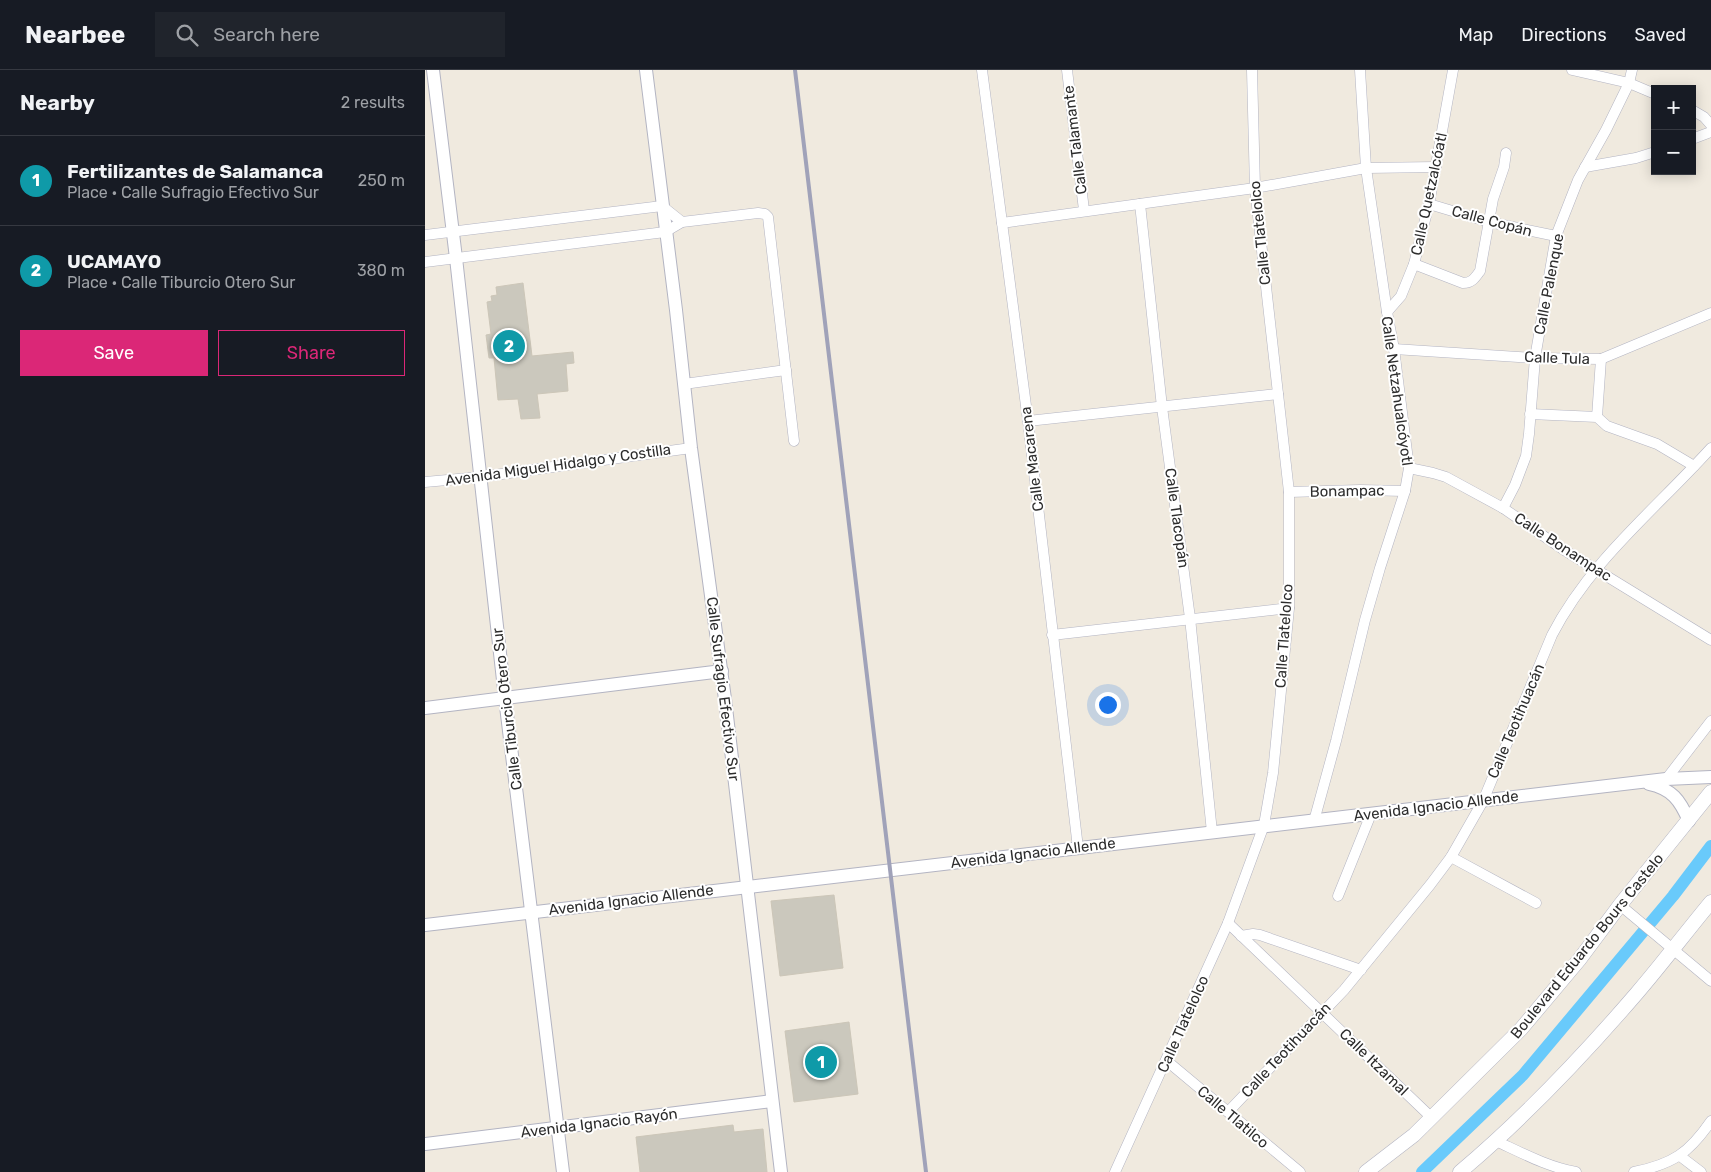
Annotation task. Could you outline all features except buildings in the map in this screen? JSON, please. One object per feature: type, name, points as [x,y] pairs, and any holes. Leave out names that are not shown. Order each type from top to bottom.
[{"type":"main road","name":"Boulevard Eduardo Bours Castelo","points":[[1366,1172],[1407,1141],[1496,1055],[1625,909],[1711,792]]},
{"type":"main road","points":[[1460,1172],[1496,1141],[1594,1042],[1637,992],[1670,945],[1711,902]]},
{"type":"street","name":"Calle Tiburcio Otero Sur","points":[[433,70],[505,698],[563,1172]]},
{"type":"street","name":"Calle Sufragio Efectivo Sur","points":[[646,70],[691,448],[722,671],[781,1172]]},
{"type":"street","name":"Calle Macarena","points":[[982,70],[1028,421],[1078,848]]},
{"type":"street","name":"Calle Talamante","points":[[1067,70],[1084,210]]},
{"type":"street","name":"Calle Tlatelolco","points":[[1115,1172],[1228,923],[1264,825],[1273,773],[1289,608],[1289,492],[1255,188],[1251,70]]},
{"type":"street","name":"Calle Netzahualcóyotl","points":[[1315,820],[1365,620],[1405,491],[1409,468],[1394,349],[1366,168],[1359,70]]},
{"type":"street","name":"Calle Quetzalcóatl","points":[[1387,312],[1401,296],[1414,264],[1429,204],[1453,70]]},
{"type":"street","points":[[1572,70],[1629,84],[1651,92]]},
{"type":"street","name":"Calle Palenque","points":[[1503,508],[1515,485],[1526,456],[1535,358],[1557,236],[1570,198],[1629,84],[1631,70]]},
{"type":"street","points":[[1696,113],[1711,125]]},
{"type":"street","points":[[1696,138],[1711,132]]},
{"type":"street","points":[[1414,264],[1463,283],[1472,281],[1480,271],[1489,222],[1506,153]]},
{"type":"street","points":[[1585,167],[1636,158],[1651,153]]},
{"type":"street","points":[[1003,223],[1084,210],[1255,188],[1366,168],[1436,167]]},
{"type":"street","name":"Calle Tlacopán","points":[[1140,204],[1162,407],[1190,618],[1212,832]]},
{"type":"street","name":"Calle Copán","points":[[1429,204],[1489,222],[1557,236]]},
{"type":"street","points":[[425,235],[453,238],[662,206],[682,222]]},
{"type":"street","points":[[425,262],[665,232],[682,222],[758,213],[765,214],[768,217],[794,441]]},
{"type":"street","name":"Calle Tula","points":[[1394,349],[1535,358],[1601,359],[1711,313]]},
{"type":"street","points":[[1597,417],[1601,359]]},
{"type":"street","points":[[684,384],[786,370]]},
{"type":"street","points":[[1028,421],[1278,394]]},
{"type":"street","points":[[1530,414],[1597,417],[1607,426],[1657,444],[1694,466]]},
{"type":"street","name":"Avenida Miguel Hidalgo y Costilla","points":[[425,482],[480,477],[691,448]]},
{"type":"street","name":"Calle Teotihuacán","points":[[1228,1112],[1361,970],[1430,885],[1451,856],[1483,801],[1552,635],[1575,596],[1615,546],[1711,448]]},
{"type":"street","name":"Calle Bonampac","points":[[1409,468],[1433,472],[1446,477],[1503,508],[1595,570],[1711,640]]},
{"type":"street","name":"Bonampac","points":[[1289,492],[1405,491]]},
{"type":"street","points":[[1052,635],[1289,608]]},
{"type":"street","points":[[425,708],[722,671]]},
{"type":"street","points":[[1689,821],[1678,801],[1663,783],[1711,721]]},
{"type":"street","name":"Avenida Ignacio Allende","points":[[425,925],[1264,825],[1711,777]]},
{"type":"street","points":[[1338,896],[1371,814]]},
{"type":"street","points":[[1451,856],[1536,903]]},
{"type":"street","points":[[1625,909],[1711,981]]},
{"type":"street","name":"Calle Itzamal","points":[[1228,923],[1432,1118]]},
{"type":"street","points":[[1241,936],[1261,935],[1361,970]]},
{"type":"street","name":"Calle Tlatilco","points":[[1167,1061],[1300,1172]]},
{"type":"street","name":"Avenida Ignacio Rayón","points":[[425,1144],[773,1101]]},
{"type":"street","points":[[1635,1172],[1668,1168],[1700,1137],[1711,1121]]},
{"type":"street","points":[[1700,1137],[1711,1137]]},
{"type":"street","points":[[1496,1141],[1539,1161],[1576,1172]]},
{"type":"street","points":[[1680,1156],[1701,1172]]},
{"type":"waterway","points":[[1422,1172],[1523,1075],[1673,896],[1711,846]]},
{"type":"railway","points":[[795,70],[926,1172]]},
{"type":"place","name":"UCAMAYO","points":[[509,346]]},
{"type":"place","name":"Fertilizantes de Salamanca","points":[[821,1062]]}]
